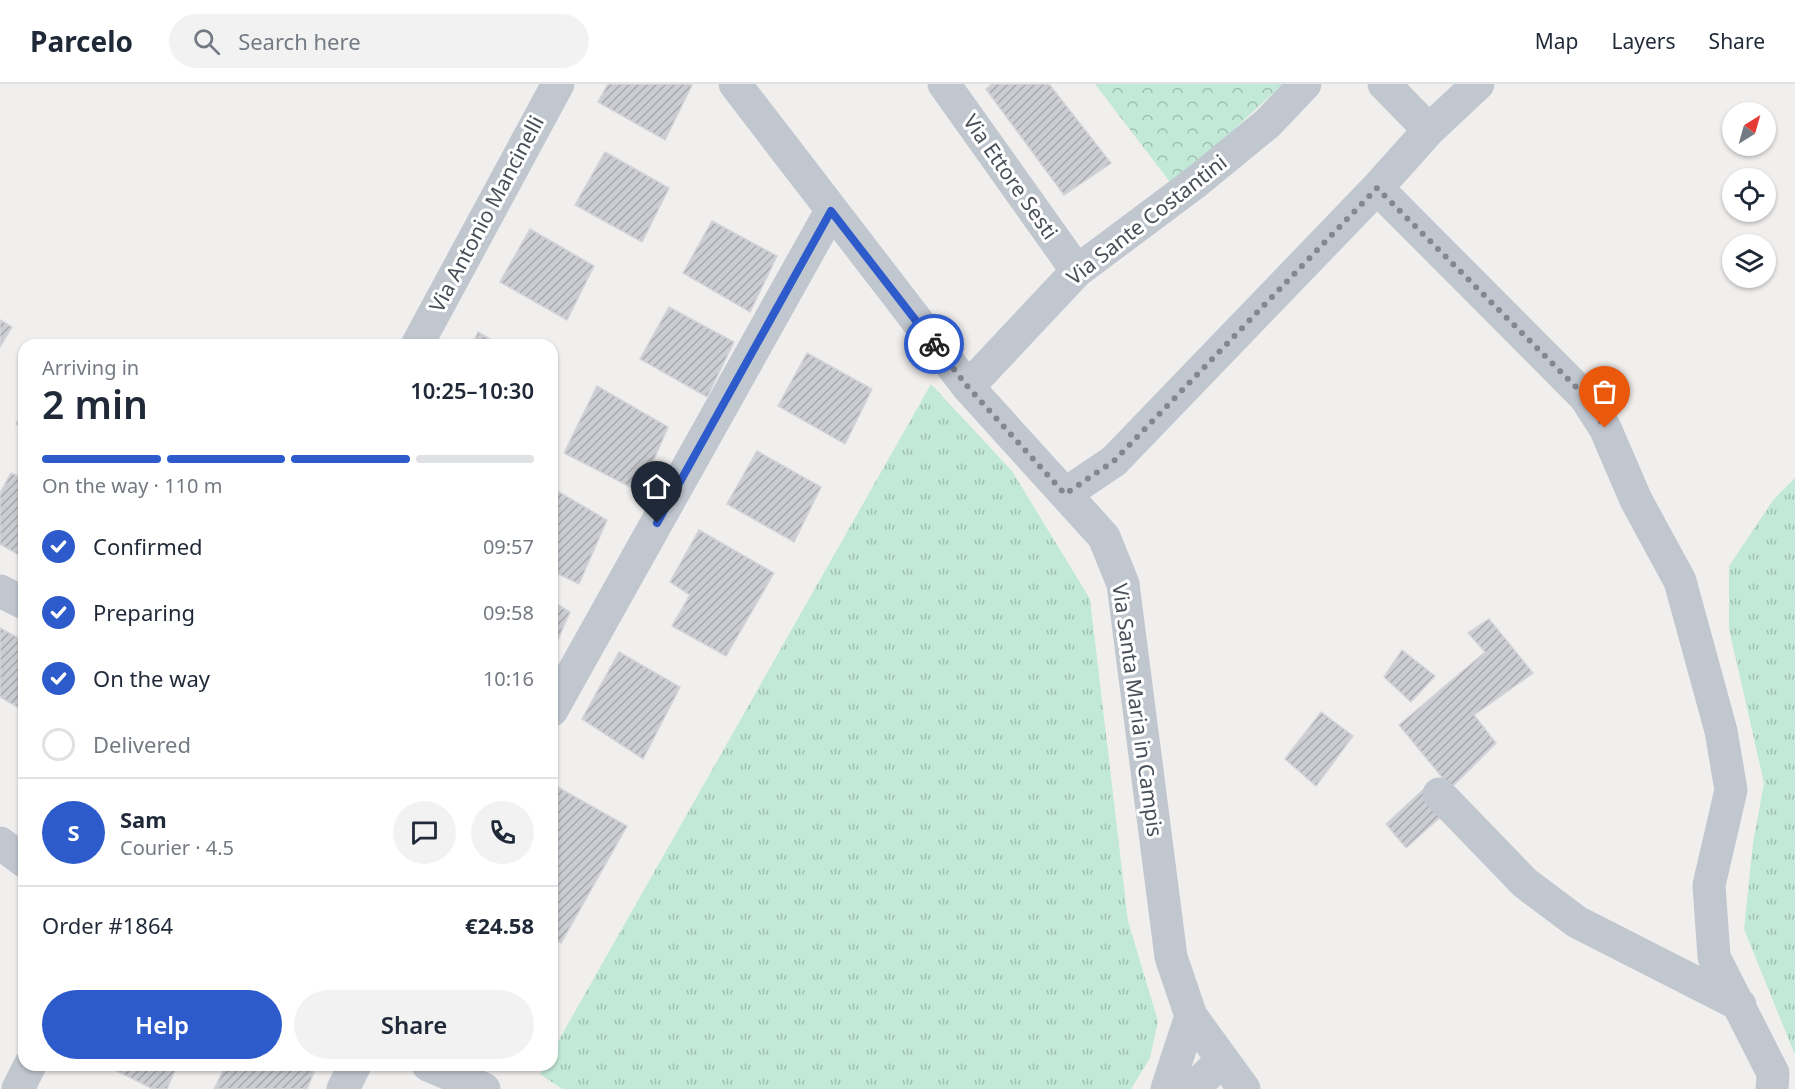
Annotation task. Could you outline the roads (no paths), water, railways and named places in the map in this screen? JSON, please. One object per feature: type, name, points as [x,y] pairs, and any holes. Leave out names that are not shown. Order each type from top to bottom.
[{"type":"street","name":"Via Antonio Mancinelli","points":[[420,339],[558,84]]},
{"type":"street","name":"Via Santa Maria in Campis","points":[[735,84],[968,387],[1104,537],[1123,584],[1171,957],[1191,1016],[1244,1089]]},
{"type":"street","name":"Via Ettore Sesti","points":[[944,84],[1077,271]]},
{"type":"street","name":"Via Sante Costantini","points":[[968,387],[1077,271],[1196,182],[1268,123],[1305,84]]},
{"type":"street","points":[[1384,84],[1429,130]]},
{"type":"street","points":[[1065,494],[1114,461],[1377,188],[1429,130],[1478,84]]},
{"type":"street","points":[[1377,188],[1585,396],[1605,428],[1636,500],[1680,581],[1721,731],[1731,790],[1709,885],[1714,957],[1773,1073],[1772,1089]]},
{"type":"street","points":[[558,699],[831,211]]},
{"type":"street","points":[[0,591],[18,600]]},
{"type":"street","points":[[1438,794],[1525,883],[1577,922],[1740,1005]]},
{"type":"street","points":[[0,843],[18,856]]},
{"type":"street","points":[[1167,1089],[1191,1016]]},
{"type":"street","points":[[1193,1089],[1222,1060]]},
{"type":"street","points":[[18,1089],[27,1071]]},
{"type":"street","points":[[343,1089],[352,1071]]},
{"type":"street","points":[[442,1071],[484,1089]]}]
